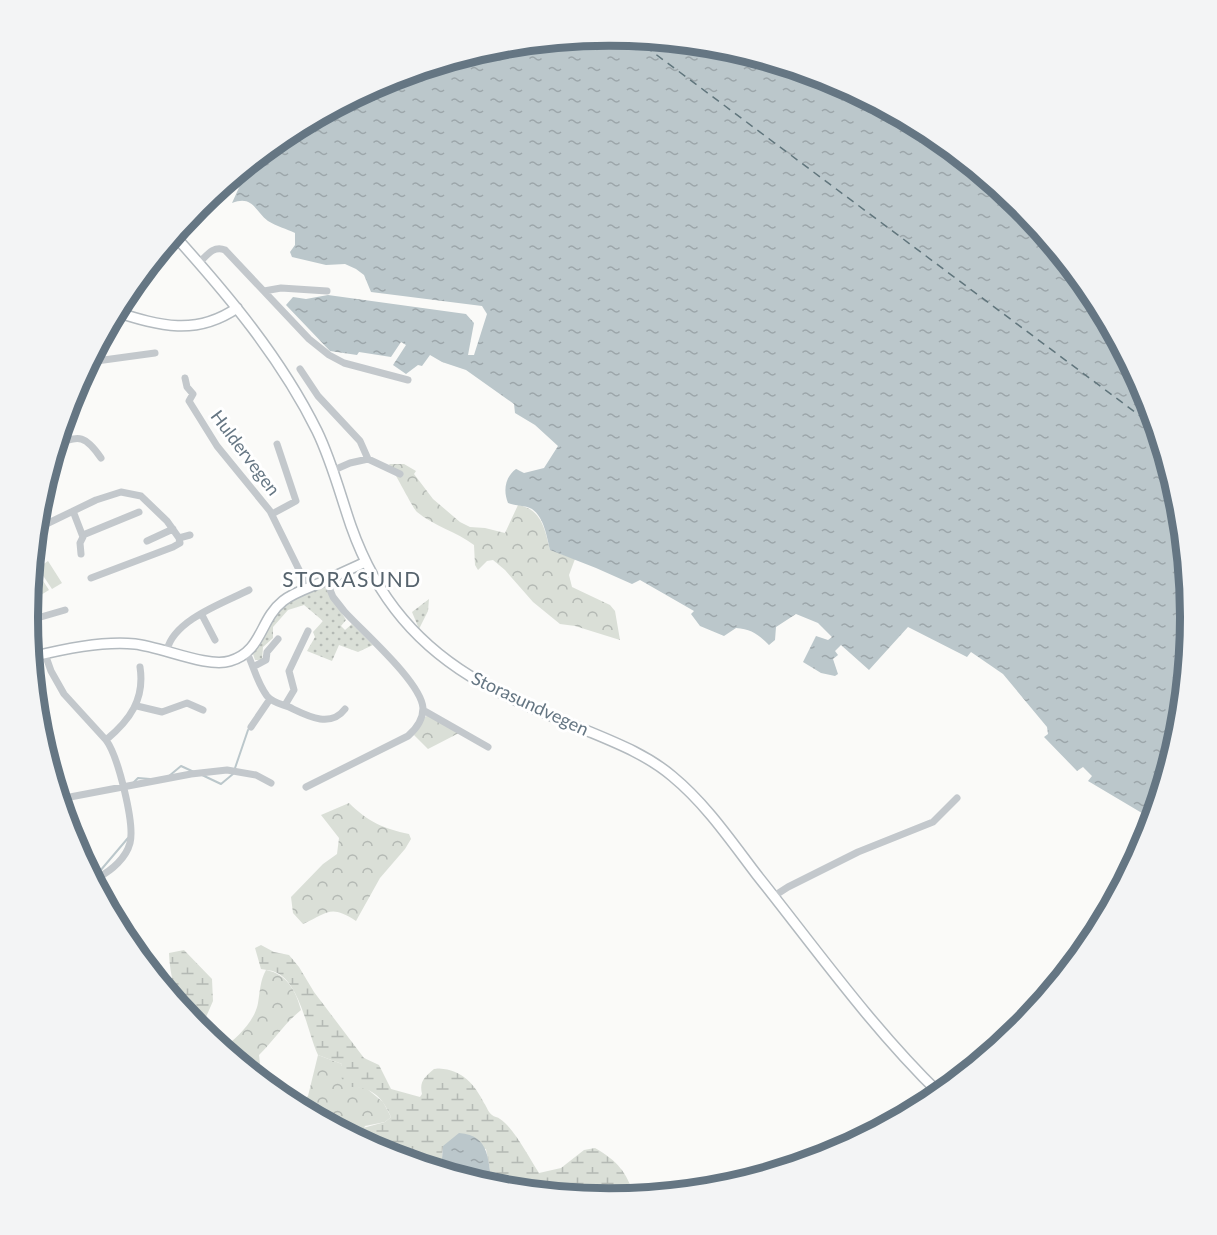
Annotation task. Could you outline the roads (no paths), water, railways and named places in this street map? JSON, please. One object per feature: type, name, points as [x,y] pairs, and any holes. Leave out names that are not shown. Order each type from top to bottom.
[{"type":"main road","name":"Storasundvegen","points":[[179,241],[237,308],[265,345],[298,396],[317,430],[334,470],[350,524],[366,562],[383,593],[407,624],[431,648],[461,671],[511,699],[638,753],[671,774],[706,809],[877,1027],[933,1087]]},
{"type":"main road","points":[[125,314],[159,324],[189,327],[215,321],[237,308]]},
{"type":"main road","points":[[39,655],[114,644],[138,644],[218,662],[231,661],[247,653],[258,640],[275,608],[291,596],[366,562]]},
{"type":"street","points":[[199,263],[213,250],[221,248],[230,253],[309,339],[335,359],[408,380]]},
{"type":"street","points":[[264,291],[281,288],[327,291]]},
{"type":"street","points":[[99,360],[155,353]]},
{"type":"street","points":[[300,369],[318,396],[360,441],[368,459]]},
{"type":"street","name":"Huldervegen","points":[[185,378],[187,387],[193,394],[189,401],[208,432],[272,514],[308,588]]},
{"type":"street","points":[[66,441],[73,437],[81,438],[95,449],[101,458]]},
{"type":"street","name":"Huldervegen","points":[[272,514],[296,501],[277,444]]},
{"type":"street","points":[[334,470],[368,459],[400,474]]},
{"type":"street","points":[[45,525],[112,494],[134,494],[141,496],[153,506],[179,538],[180,543],[173,547],[92,578]]},
{"type":"street","points":[[73,511],[83,535],[80,543],[81,554]]},
{"type":"street","points":[[83,535],[139,512]]},
{"type":"street","points":[[147,541],[173,529]]},
{"type":"street","points":[[179,538],[190,535]]},
{"type":"street","points":[[306,787],[408,736],[420,722],[423,710],[417,689],[344,611],[333,597],[326,580]]},
{"type":"street","points":[[167,650],[177,630],[249,590]]},
{"type":"street","points":[[38,618],[65,610]]},
{"type":"street","points":[[202,615],[215,640]]},
{"type":"street","points":[[285,705],[294,690],[289,671],[308,632]]},
{"type":"street","points":[[253,667],[266,660],[267,652],[278,639]]},
{"type":"street","points":[[247,653],[270,699],[314,718],[325,720],[342,712],[345,708]]},
{"type":"street","points":[[45,654],[51,671],[64,694],[106,740],[116,757],[131,829],[129,846],[123,857],[100,877]]},
{"type":"street","points":[[106,740],[137,706],[142,680],[140,667]]},
{"type":"street","points":[[251,727],[270,699]]},
{"type":"street","points":[[137,706],[162,712],[187,703],[203,710]]},
{"type":"street","points":[[423,710],[488,747]]},
{"type":"street","points":[[67,797],[191,774],[227,770],[256,775],[271,783]]},
{"type":"street","points":[[774,896],[858,852],[933,822],[957,798]]},
{"type":"water","points":[[608,46],[683,51],[720,57],[792,77],[827,90],[861,105],[926,143],[985,188],[1038,241],[1062,270],[1103,332],[1121,365],[1149,434],[1169,506],[1175,543],[1180,618],[1175,692],[1169,729],[1144,814],[1088,781],[1092,776],[1083,767],[1077,771],[1044,737],[1048,734],[1047,727],[1003,674],[971,652],[967,657],[908,627],[869,670],[841,645],[835,651],[838,655],[833,659],[838,674],[835,676],[821,673],[803,662],[816,636],[828,640],[832,637],[818,623],[796,614],[776,627],[775,640],[769,645],[754,633],[736,628],[724,636],[700,626],[691,614],[694,611],[640,580],[632,584],[550,550],[539,517],[532,509],[508,503],[505,489],[512,472],[516,469],[524,473],[544,468],[558,446],[535,425],[515,413],[514,404],[466,370],[442,362],[430,355],[422,366],[418,365],[406,374],[393,365],[406,345],[401,342],[391,357],[359,352],[357,355],[330,351],[286,305],[293,297],[306,299],[328,295],[466,314],[474,323],[468,355],[474,355],[487,314],[482,306],[371,292],[364,275],[345,264],[326,265],[292,257],[290,252],[295,245],[295,233],[268,221],[253,205],[245,201],[232,203],[243,179],[261,164],[323,123],[356,105],[425,77],[461,66],[534,51]]},
{"type":"water","points":[[459,1133],[477,1139],[486,1152],[491,1177],[442,1163],[443,1146]]},
{"type":"waterway","points":[[202,775],[221,784],[233,774],[248,730]]},
{"type":"waterway","points":[[169,776],[181,766],[194,772]]},
{"type":"waterway","points":[[133,783],[138,778],[150,779]]},
{"type":"waterway","points":[[98,873],[128,838]]},
{"type":"waterway","points":[[367,1135],[373,1138]]},
{"type":"district","name":"STORASUND","points":[[352,580]]}]
